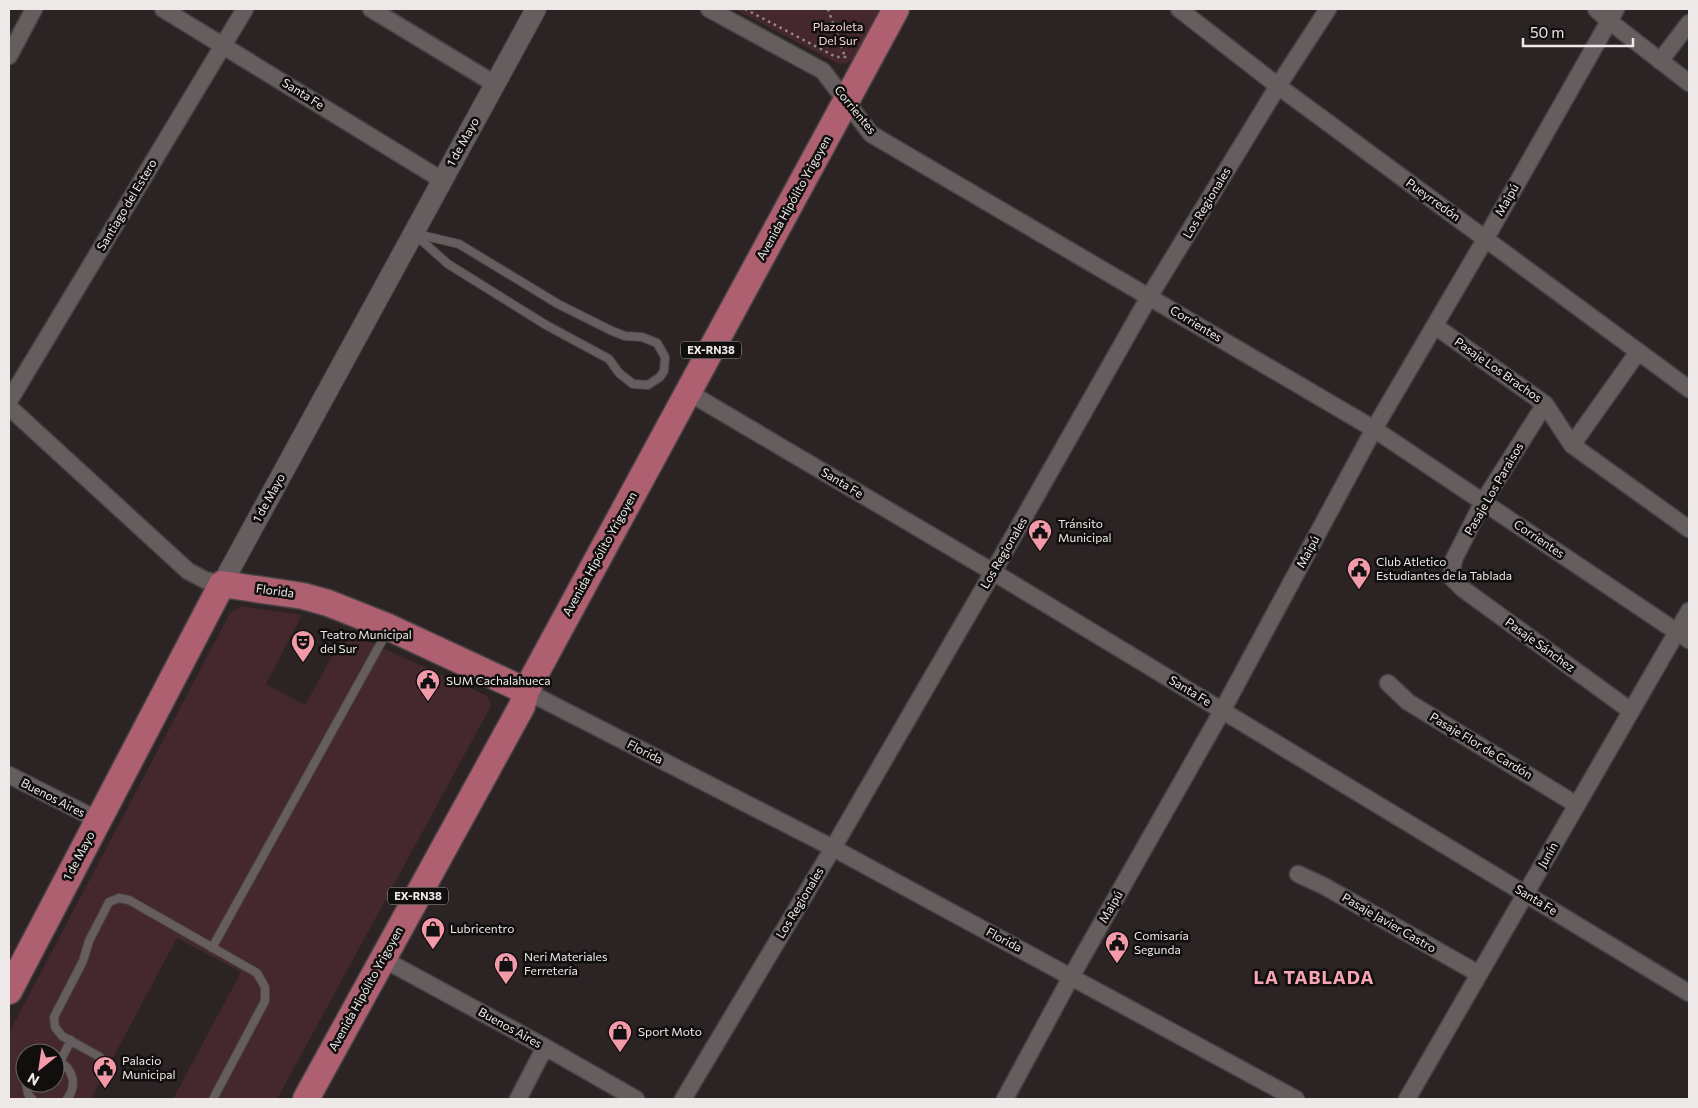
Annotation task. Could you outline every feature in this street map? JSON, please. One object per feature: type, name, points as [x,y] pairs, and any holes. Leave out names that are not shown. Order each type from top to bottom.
[{"type":"main road","name":"Avenida Hipólito Yrigoyen","points":[[306,1099],[522,706],[526,691],[896,9]]},
{"type":"main road","name":"Florida","points":[[222,584],[304,596],[328,603],[389,628],[526,691]]},
{"type":"main road","name":"1 de Mayo","points":[[9,991],[222,584]]},
{"type":"street","points":[[11,45],[34,9]]},
{"type":"street","name":"Santa Fe","points":[[163,9],[442,180]]},
{"type":"street","name":"Santiago del Estero","points":[[9,401],[245,9]]},
{"type":"street","points":[[371,9],[495,84]]},
{"type":"street","name":"1 de Mayo","points":[[222,584],[536,9]]},
{"type":"street","name":"Corrientes","points":[[709,9],[823,71],[871,134],[1150,296],[1374,430],[1683,636]]},
{"type":"street","name":"Pueyrredón","points":[[1179,9],[1278,86],[1689,389]]},
{"type":"street","name":"Los Regionales","points":[[683,1099],[833,848],[1150,296],[1278,86],[1328,9]]},
{"type":"street","points":[[1596,9],[1612,15],[1660,61],[1689,83]]},
{"type":"street","name":"Maipú","points":[[1005,1099],[1071,977],[1222,711],[1374,430],[1486,238],[1612,15]]},
{"type":"street","points":[[1660,61],[1689,23]]},
{"type":"street","name":"Pasaje Los Brachos","points":[[1435,326],[1545,404],[1572,445],[1689,529]]},
{"type":"street","points":[[1572,445],[1638,352]]},
{"type":"street","name":"Santa Fe","points":[[688,392],[993,572],[1689,993]]},
{"type":"street","name":"Pasaje Los Paraisos","points":[[1450,576],[1454,559],[1483,502],[1545,404]]},
{"type":"street","name":"Florida","points":[[9,407],[188,571],[205,580],[222,584]]},
{"type":"street","name":"Pasaje Sánchez","points":[[1450,576],[1463,590],[1631,712]]},
{"type":"street","name":"Junín","points":[[1407,1099],[1631,712],[1683,636],[1689,611]]},
{"type":"street","name":"Pasaje Flor de Cardón","points":[[1388,683],[1408,702],[1577,804]]},
{"type":"street","name":"Florida","points":[[526,691],[833,848],[1296,1099]]},
{"type":"street","name":"Buenos Aires","points":[[9,776],[98,820]]},
{"type":"street","name":"Pasaje Javier Castro","points":[[1298,874],[1324,886],[1479,974]]},
{"type":"street","name":"Buenos Aires","points":[[383,959],[636,1099]]},
{"type":"street","points":[[518,1099],[545,1048]]},
{"type":"lane","points":[[413,232],[459,244],[558,304],[612,331],[625,336],[642,337],[657,343],[666,356],[664,371],[660,377],[648,385],[633,384],[619,373],[609,359],[546,325],[448,264],[413,232]]},
{"type":"lane","points":[[212,948],[389,628]]},
{"type":"lane","points":[[100,1057],[62,1036],[55,1027],[54,1017],[82,961],[89,941],[110,902],[119,898],[129,900],[257,973],[265,987],[265,1001],[213,1099]]},
{"type":"lane","points":[[65,1049],[71,1040]]},
{"type":"lane","points":[[65,1065],[71,1072],[73,1079],[73,1087],[67,1099]]},
{"type":"path","points":[[745,9],[836,57],[845,57],[852,51]]},
{"type":"path","points":[[828,9],[848,63]]},
{"type":"green space","name":"Plazoleta Del Sur","points":[[734,9],[882,9],[854,59],[848,63],[839,64]]},
{"type":"green space","points":[[241,606],[302,615],[266,684],[305,705],[346,631],[487,696],[491,706],[277,1099],[173,1099],[241,972],[177,938],[91,1099],[9,1099],[9,1033],[230,613]]},
{"type":"place","name":"Tránsito Municipal","points":[[1040,552]]},
{"type":"place","name":"Club Atletico Estudiantes de la Tablada","points":[[1359,590]]},
{"type":"place","name":"Teatro Municipal del Sur","points":[[303,663]]},
{"type":"place","name":"SUM Cachalahueca","points":[[428,702]]},
{"type":"place","name":"Lubricentro","points":[[433,950]]},
{"type":"place","name":"Comisaría Segunda","points":[[1117,964]]},
{"type":"place","name":"Neri Materiales Ferretería","points":[[506,985]]},
{"type":"place","name":"Sport Moto","points":[[620,1053]]},
{"type":"place","name":"Palacio Municipal","points":[[105,1089]]},
{"type":"district","name":"LA TABLADA","points":[[1314,978]]}]
